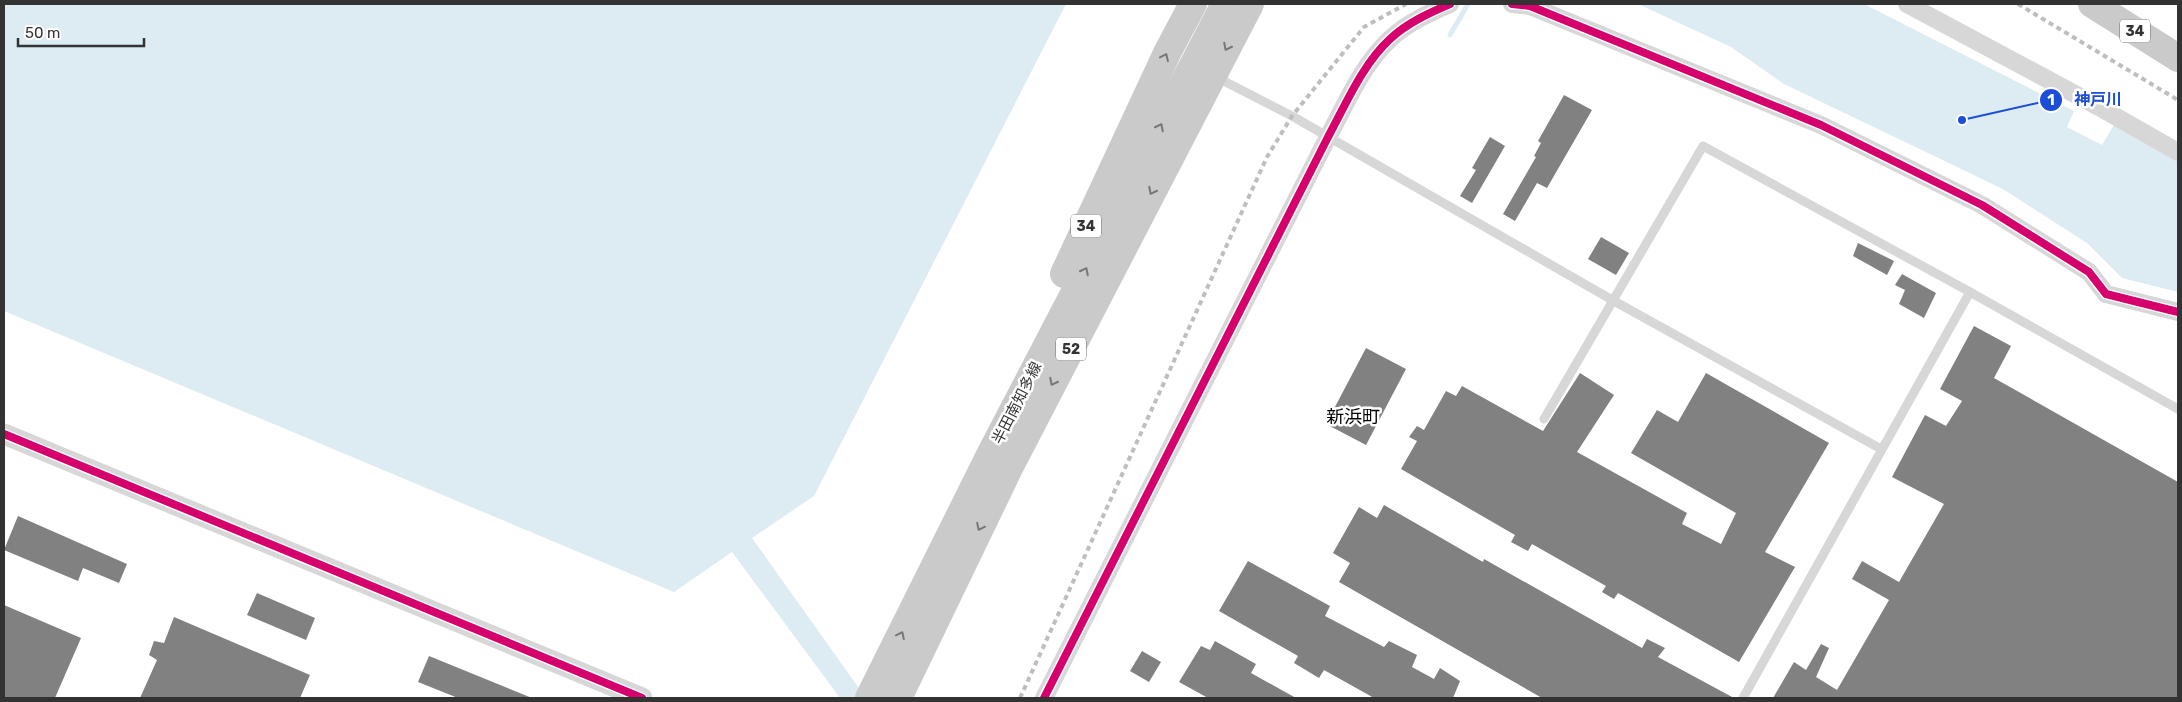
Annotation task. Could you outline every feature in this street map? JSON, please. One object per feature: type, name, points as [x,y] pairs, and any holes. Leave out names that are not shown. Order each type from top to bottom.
[{"type":"main road","name":"34","points":[[991,454],[1020,365],[1192,4]]},
{"type":"main road","name":"半田南知多線","points":[[886,693],[1010,466],[1202,70],[1225,4]]},
{"type":"main road","name":"半田南知多線","points":[[886,693],[991,454],[1202,70],[1250,4]]},
{"type":"main road","name":"34","points":[[2092,4],[2178,58]]},
{"type":"main road","name":"34","points":[[2118,4],[2178,41]]},
{"type":"main road","name":"34","points":[[2123,4],[2145,20]]},
{"type":"street","points":[[1044,698],[1328,137],[1367,66],[1390,38],[1422,16],[1450,4]]},
{"type":"street","points":[[1512,4],[1530,6],[1821,125],[1982,205],[2089,272],[2106,294],[2178,312]]},
{"type":"street","points":[[1907,4],[2178,152]]},
{"type":"street","points":[[4,434],[642,698]]},
{"type":"lane","points":[[1202,70],[1328,137],[1614,301],[1881,450]]},
{"type":"lane","points":[[1544,419],[1703,146],[1970,292],[2178,409]]},
{"type":"lane","points":[[1743,698],[1970,292]]},
{"type":"shaded area","points":[[4,4],[1066,4],[814,496],[752,538],[866,698],[840,698],[732,552],[674,592],[4,311]]},
{"type":"shaded area","points":[[1638,4],[1864,4],[2074,111],[2067,127],[2102,145],[2115,123],[2178,159],[2178,292],[2122,278],[2087,243],[2003,189],[1784,84],[1731,47]]},
{"type":"building","points":[[1564,95],[1592,110],[1547,188],[1537,183],[1515,221],[1503,214],[1536,157],[1534,156],[1541,143],[1538,141]]},
{"type":"building","points":[[1490,137],[1505,146],[1472,203],[1460,196],[1476,170],[1472,168]]},
{"type":"building","points":[[1601,237],[1629,253],[1616,275],[1588,259]]},
{"type":"building","points":[[1858,243],[1894,261],[1887,275],[1853,256]]},
{"type":"building","points":[[1902,274],[1936,293],[1924,318],[1899,304],[1905,290],[1895,285]]},
{"type":"building","points":[[1974,326],[2011,346],[1994,378],[2178,482],[2178,698],[1773,698],[1794,662],[1806,670],[1821,644],[1829,648],[1816,677],[1837,690],[1889,600],[1852,579],[1862,561],[1899,582],[1944,504],[1892,477],[1925,415],[1946,426],[1962,401],[1940,389]]},
{"type":"building","points":[[1366,348],[1406,369],[1366,445],[1326,424]]},
{"type":"building","points":[[1580,373],[1614,395],[1577,452],[1687,513],[1682,524],[1721,544],[1736,513],[1631,453],[1657,410],[1678,422],[1706,373],[1829,443],[1765,552],[1795,567],[1739,662],[1618,593],[1614,599],[1602,592],[1606,586],[1532,544],[1528,551],[1511,542],[1515,535],[1401,469],[1417,441],[1409,437],[1417,426],[1424,430],[1446,391],[1456,396],[1462,386],[1543,431]]},
{"type":"building","points":[[1384,505],[1483,562],[1484,559],[1642,648],[1647,639],[1665,648],[1658,657],[1734,698],[1542,698],[1339,582],[1350,563],[1333,553],[1359,507],[1377,518]]},
{"type":"building","points":[[18,516],[127,564],[119,583],[83,568],[78,581],[4,550]]},
{"type":"building","points":[[1248,561],[1330,606],[1325,616],[1384,647],[1389,641],[1417,655],[1412,667],[1434,679],[1440,668],[1460,681],[1453,698],[1374,698],[1324,670],[1319,678],[1294,663],[1298,656],[1219,611]]},
{"type":"building","points":[[257,593],[315,618],[306,640],[247,615]]},
{"type":"building","points":[[4,605],[81,638],[55,698],[4,698]]},
{"type":"building","points":[[174,617],[310,675],[300,698],[140,698],[157,660],[149,655],[154,641],[164,643]]},
{"type":"building","points":[[1215,641],[1256,664],[1251,673],[1296,698],[1208,698],[1179,682],[1201,646],[1210,650]]},
{"type":"building","points":[[1142,651],[1161,662],[1149,682],[1130,671]]},
{"type":"building","points":[[429,656],[532,698],[458,698],[418,682]]},
{"type":"waterway","points":[[1450,35],[1468,4]]},
{"type":"railway","points":[[1020,698],[1267,157],[1292,116],[1364,27],[1406,4]]},
{"type":"railway","points":[[2018,4],[2178,100]]},
{"type":"cycle path","points":[[1044,698],[1355,85],[1380,49],[1397,33],[1418,19],[1450,4]]},
{"type":"cycle path","points":[[1512,4],[1530,6],[1821,125],[1982,205],[2089,272],[2106,294],[2178,312]]},
{"type":"cycle path","points":[[4,434],[642,698]]},
{"type":"place","name":"神戸川","points":[[1962,120]]},
{"type":"district","name":"新浜町","points":[[1353,417]]}]
